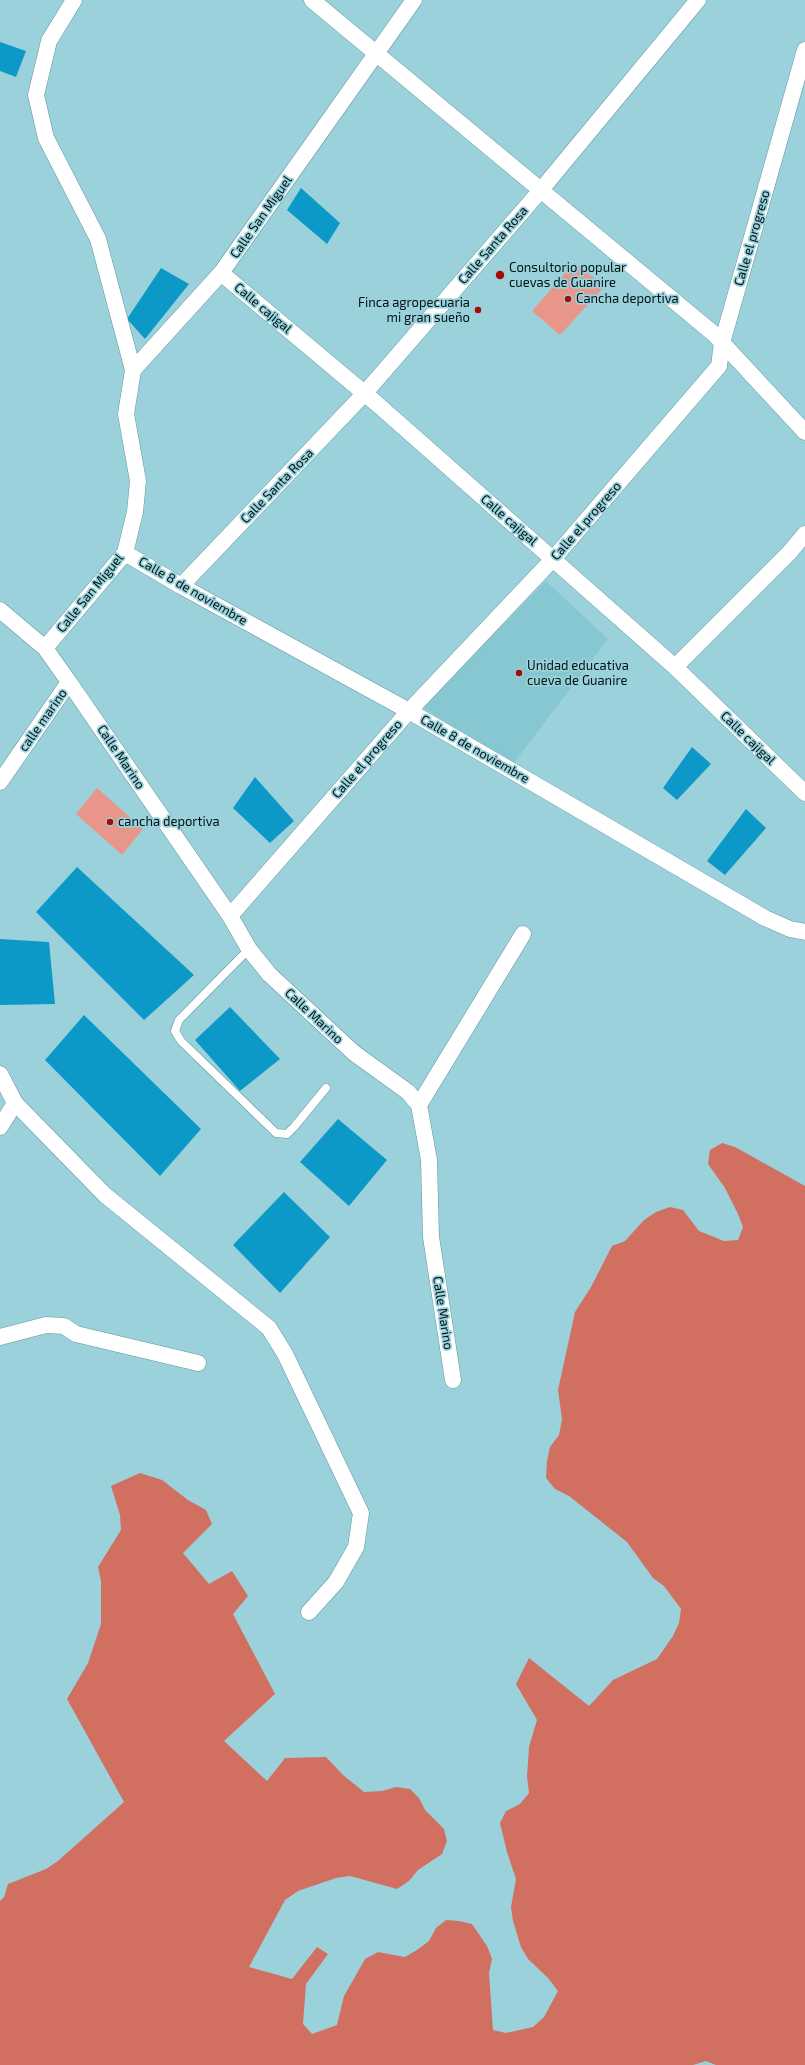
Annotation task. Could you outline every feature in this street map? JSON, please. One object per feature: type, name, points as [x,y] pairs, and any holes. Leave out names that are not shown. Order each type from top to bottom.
[{"type":"street","name":"Calle San Miguel","points":[[45,648],[125,553],[135,512],[138,481],[126,414],[133,370],[98,239],[46,138],[36,95],[49,41],[74,0]]},
{"type":"street","points":[[312,0],[714,334],[805,432]]},
{"type":"street","name":"Calle San Miguel","points":[[133,370],[221,273],[414,0]]},
{"type":"street","name":"Calle Santa Rosa","points":[[181,586],[364,394],[541,190],[698,0]]},
{"type":"street","name":"Calle el progreso","points":[[230,916],[409,711],[553,559],[719,366],[722,343],[805,50]]},
{"type":"street","name":"Calle cajigal","points":[[221,273],[364,394],[675,667],[805,792]]},
{"type":"street","points":[[675,667],[789,553],[805,534]]},
{"type":"street","name":"Calle 8 de noviembre","points":[[125,553],[181,586],[409,711],[765,918],[790,929],[805,932]]},
{"type":"street","name":"calle marino","points":[[0,610],[45,648],[70,682],[0,782]]},
{"type":"street","name":"Calle Marino","points":[[70,682],[230,916],[249,949],[269,974],[354,1053],[408,1092],[419,1105],[429,1160],[431,1237],[453,1380]]},
{"type":"street","points":[[419,1105],[522,934]]},
{"type":"street","points":[[0,1074],[15,1104],[105,1195],[269,1328],[286,1354],[361,1513],[356,1546],[336,1582],[309,1612]]},
{"type":"street","points":[[0,1127],[15,1104]]},
{"type":"street","points":[[0,1337],[46,1326],[64,1326],[76,1334],[198,1363]]},
{"type":"lane","points":[[249,949],[179,1020],[175,1031],[182,1041],[276,1134],[287,1134],[326,1088]]},
{"type":"shaded area","name":"Cancha deportiva","points":[[574,263],[605,286],[560,335],[532,311]]},
{"type":"shaded area","name":"Unidad educativa cueva de Guanire","points":[[546,581],[608,639],[513,764],[422,707]]},
{"type":"shaded area","name":"cancha deportiva","points":[[97,788],[143,829],[122,855],[76,814]]},
{"type":"shaded area","points":[[722,1143],[735,1147],[805,1186],[805,2065],[716,2065],[706,2061],[693,2065],[0,2065],[0,1901],[4,1897],[8,1884],[46,1869],[58,1861],[124,1802],[67,1699],[88,1663],[101,1624],[101,1581],[98,1567],[121,1530],[120,1515],[111,1486],[140,1473],[162,1480],[188,1500],[206,1510],[212,1524],[183,1553],[209,1584],[232,1571],[248,1596],[233,1614],[275,1694],[224,1741],[267,1781],[285,1758],[326,1757],[343,1775],[364,1792],[382,1791],[396,1787],[410,1789],[419,1798],[425,1810],[444,1829],[447,1841],[442,1854],[418,1870],[409,1881],[397,1889],[350,1876],[336,1878],[298,1891],[285,1900],[249,1967],[292,1979],[317,1947],[328,1954],[306,1984],[303,2024],[312,2034],[337,2025],[344,1996],[365,1959],[378,1952],[405,1957],[429,1941],[436,1928],[446,1920],[459,1921],[472,1924],[487,1946],[492,1959],[489,1973],[493,2030],[506,2033],[533,2027],[544,2017],[558,1991],[548,1978],[528,1959],[521,1947],[513,1921],[511,1907],[516,1879],[507,1852],[500,1823],[506,1811],[520,1804],[529,1793],[527,1777],[529,1747],[537,1720],[516,1684],[529,1658],[589,1706],[613,1680],[657,1659],[673,1636],[679,1623],[681,1609],[664,1586],[653,1578],[627,1542],[569,1496],[555,1489],[546,1478],[550,1447],[559,1435],[562,1419],[558,1390],[575,1312],[591,1287],[612,1246],[625,1241],[644,1220],[656,1212],[670,1207],[683,1210],[699,1231],[724,1241],[738,1240],[743,1227],[738,1214],[725,1188],[708,1164],[710,1150]]},
{"type":"building","points":[[0,42],[26,51],[16,77],[0,71]]},
{"type":"building","points":[[301,188],[340,223],[327,244],[287,210]]},
{"type":"building","points":[[161,268],[189,284],[145,339],[127,319]]},
{"type":"building","points":[[692,747],[711,764],[677,800],[663,788]]},
{"type":"building","points":[[255,777],[294,821],[270,843],[233,808]]},
{"type":"building","points":[[746,809],[766,828],[725,875],[707,861]]},
{"type":"building","points":[[77,867],[194,975],[144,1020],[36,912]]},
{"type":"building","points":[[0,939],[49,942],[55,1004],[0,1005]]},
{"type":"building","points":[[230,1007],[280,1059],[240,1091],[195,1040]]},
{"type":"building","points":[[84,1015],[201,1129],[160,1176],[45,1060]]},
{"type":"building","points":[[338,1119],[387,1160],[349,1206],[300,1162]]},
{"type":"building","points":[[284,1192],[330,1237],[280,1293],[233,1245]]},
{"type":"place","name":"Consultorio popular cuevas de Guanire","points":[[500,275]]},
{"type":"place","name":"Cancha deportiva","points":[[568,299]]},
{"type":"place","name":"Finca agropecuaria mi gran sueño","points":[[478,310]]},
{"type":"place","name":"Unidad educativa cueva de Guanire","points":[[519,673]]},
{"type":"place","name":"cancha deportiva","points":[[110,822]]}]
